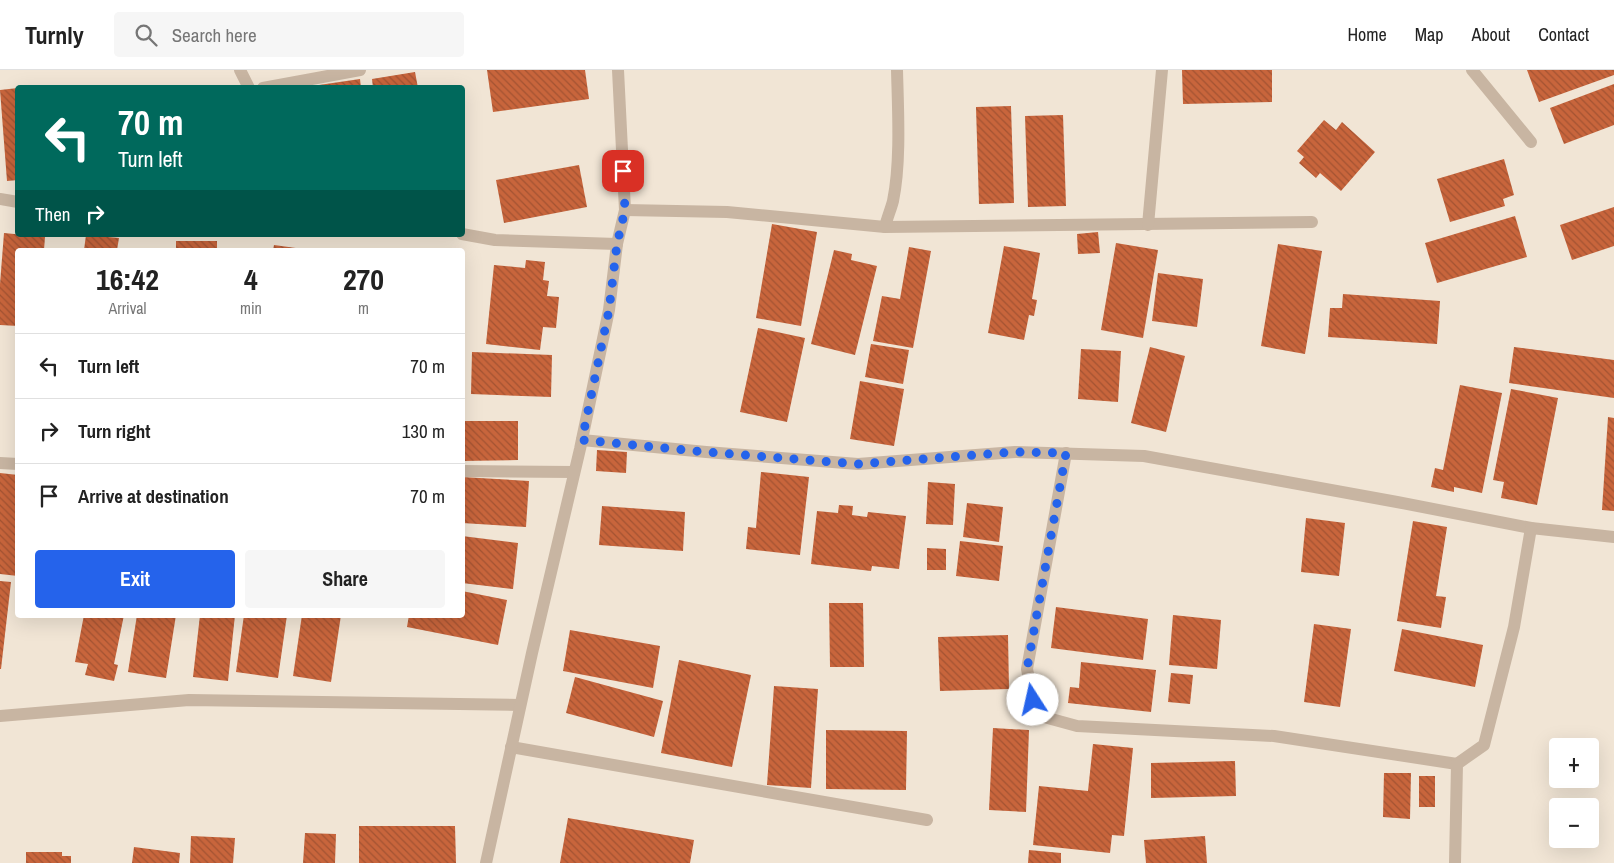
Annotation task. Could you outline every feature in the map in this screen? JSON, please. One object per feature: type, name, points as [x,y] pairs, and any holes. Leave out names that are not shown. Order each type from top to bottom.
[{"type":"street","points":[[240,70],[248,85]]},
{"type":"street","points":[[278,85],[360,70]]},
{"type":"street","points":[[486,863],[520,704],[582,440],[609,310],[617,244],[625,210],[618,70]]},
{"type":"street","points":[[885,226],[893,200],[896,166],[898,120],[897,70]]},
{"type":"street","points":[[1148,225],[1162,70]]},
{"type":"street","points":[[1472,70],[1531,142]]},
{"type":"street","points":[[0,199],[15,202]]},
{"type":"street","points":[[625,210],[727,212],[885,226],[1312,222]]},
{"type":"street","points":[[465,235],[495,240],[617,244]]},
{"type":"street","points":[[582,440],[858,464],[1015,452],[1144,456],[1531,528],[1614,537]]},
{"type":"street","points":[[1066,453],[1027,669],[1033,700],[1044,717],[1077,726],[1274,736],[1457,764],[1484,745],[1514,627],[1531,528]]},
{"type":"street","points":[[0,463],[15,464]]},
{"type":"street","points":[[465,471],[574,472]]},
{"type":"street","points":[[0,716],[188,700],[520,704]]},
{"type":"street","points":[[511,747],[927,820]]},
{"type":"street","points":[[1454,863],[1457,764]]},
{"type":"building","points":[[487,70],[585,70],[589,99],[493,112]]},
{"type":"building","points":[[1182,70],[1272,70],[1272,102],[1183,104]]},
{"type":"building","points":[[1527,70],[1614,70],[1614,75],[1539,102]]},
{"type":"building","points":[[415,72],[417,85],[373,85],[372,79]]},
{"type":"building","points":[[360,79],[361,85],[319,85]]},
{"type":"building","points":[[1614,84],[1614,125],[1564,144],[1550,108]]},
{"type":"building","points":[[15,88],[15,180],[7,181],[0,90]]},
{"type":"building","points":[[1011,106],[1014,203],[979,204],[976,107]]},
{"type":"building","points":[[1063,115],[1066,206],[1028,207],[1025,116]]},
{"type":"building","points":[[1324,120],[1336,130],[1342,122],[1375,152],[1341,191],[1320,173],[1316,178],[1299,163],[1304,157],[1297,151]]},
{"type":"building","points":[[1504,159],[1514,195],[1503,199],[1505,206],[1450,222],[1437,179]]},
{"type":"building","points":[[579,165],[587,207],[504,223],[496,180]]},
{"type":"building","points":[[1614,207],[1614,246],[1572,260],[1560,225]]},
{"type":"building","points":[[1515,216],[1527,257],[1437,283],[1425,243]]},
{"type":"building","points":[[772,224],[817,232],[801,326],[756,318]]},
{"type":"building","points":[[1098,232],[1100,253],[1078,254],[1077,234]]},
{"type":"building","points":[[4,233],[15,234],[15,237],[45,237],[44,248],[15,248],[15,326],[0,325],[0,284]]},
{"type":"building","points":[[86,237],[119,238],[117,248],[84,248]]},
{"type":"building","points":[[176,241],[217,241],[217,248],[176,248]]},
{"type":"building","points":[[1116,243],[1158,250],[1143,338],[1101,330]]},
{"type":"building","points":[[1278,244],[1322,251],[1305,354],[1261,346]]},
{"type":"building","points":[[274,245],[296,248],[273,248]]},
{"type":"building","points":[[1004,246],[1040,253],[1032,299],[1037,300],[1034,316],[1029,315],[1024,340],[988,333]]},
{"type":"building","points":[[909,247],[931,251],[913,348],[873,341],[882,296],[900,299]]},
{"type":"building","points":[[834,250],[852,254],[851,260],[877,266],[855,355],[811,344]]},
{"type":"building","points":[[526,260],[545,262],[543,280],[549,281],[547,296],[559,297],[556,328],[543,327],[540,350],[486,344],[494,265],[525,268]]},
{"type":"building","points":[[1158,273],[1203,279],[1197,327],[1152,321]]},
{"type":"building","points":[[1343,294],[1440,301],[1437,344],[1328,337],[1330,308],[1342,308]]},
{"type":"building","points":[[758,328],[805,338],[787,422],[740,412]]},
{"type":"building","points":[[871,344],[909,350],[903,384],[865,377]]},
{"type":"building","points":[[1150,347],[1185,356],[1166,432],[1131,423]]},
{"type":"building","points":[[1514,347],[1614,360],[1614,398],[1509,383]]},
{"type":"building","points":[[1081,349],[1121,351],[1118,402],[1078,399]]},
{"type":"building","points":[[472,352],[552,355],[551,397],[471,394]]},
{"type":"building","points":[[860,381],[904,389],[894,446],[850,439]]},
{"type":"building","points":[[1460,385],[1502,393],[1482,493],[1454,487],[1454,492],[1431,487],[1435,468],[1443,470]]},
{"type":"building","points":[[1511,389],[1558,398],[1537,505],[1501,498],[1504,482],[1493,480]]},
{"type":"building","points":[[1608,417],[1614,418],[1614,511],[1602,510]]},
{"type":"building","points":[[465,421],[518,421],[518,460],[465,461]]},
{"type":"building","points":[[597,450],[627,452],[626,473],[596,471]]},
{"type":"building","points":[[761,472],[809,477],[800,555],[746,549],[748,527],[756,528]]},
{"type":"building","points":[[0,473],[15,475],[15,576],[0,574]]},
{"type":"building","points":[[465,477],[529,481],[526,527],[465,523]]},
{"type":"building","points":[[928,482],[955,484],[953,525],[926,524]]},
{"type":"building","points":[[967,503],[1003,507],[999,542],[963,537]]},
{"type":"building","points":[[839,505],[853,506],[852,515],[867,517],[868,512],[906,516],[899,569],[872,566],[871,571],[811,564],[817,511],[838,513]]},
{"type":"building","points":[[602,506],[685,512],[683,551],[599,545]]},
{"type":"building","points":[[1306,518],[1345,523],[1339,576],[1301,572]]},
{"type":"building","points":[[1413,521],[1447,527],[1436,596],[1446,597],[1441,628],[1397,621]]},
{"type":"building","points":[[465,536],[518,543],[513,589],[465,583]]},
{"type":"building","points":[[960,541],[1003,546],[999,581],[956,576]]},
{"type":"building","points":[[927,548],[946,549],[946,570],[927,570]]},
{"type":"building","points":[[0,581],[11,582],[1,669],[0,669]]},
{"type":"building","points":[[465,592],[507,600],[498,645],[407,627],[408,618],[465,618]]},
{"type":"building","points":[[829,603],[863,603],[864,667],[830,667]]},
{"type":"building","points":[[1056,607],[1148,619],[1143,660],[1051,648]]},
{"type":"building","points":[[1173,615],[1221,620],[1217,669],[1169,665]]},
{"type":"building","points":[[83,618],[123,618],[114,664],[118,665],[114,681],[85,675],[88,664],[75,662]]},
{"type":"building","points":[[137,618],[176,618],[166,678],[128,672]]},
{"type":"building","points":[[200,618],[235,618],[228,681],[193,677]]},
{"type":"building","points":[[244,618],[287,618],[278,678],[236,672]]},
{"type":"building","points":[[302,618],[341,618],[331,682],[293,676]]},
{"type":"building","points":[[1314,624],[1351,629],[1340,707],[1304,702]]},
{"type":"building","points":[[1402,629],[1483,645],[1475,687],[1394,671]]},
{"type":"building","points":[[570,630],[660,646],[653,688],[563,671]]},
{"type":"building","points":[[1008,635],[1009,689],[940,691],[938,637]]},
{"type":"building","points":[[679,660],[751,675],[732,767],[661,753]]},
{"type":"building","points":[[1081,662],[1156,670],[1151,712],[1068,703],[1070,687],[1079,688]]},
{"type":"building","points":[[1171,673],[1193,675],[1190,704],[1168,702]]},
{"type":"building","points":[[575,677],[663,701],[654,737],[566,713]]},
{"type":"building","points":[[774,686],[818,689],[811,788],[767,785]]},
{"type":"building","points":[[993,728],[1029,730],[1026,812],[989,810]]},
{"type":"building","points":[[826,730],[907,731],[906,790],[826,789]]},
{"type":"building","points":[[1093,744],[1133,748],[1124,836],[1112,835],[1110,853],[1033,845],[1039,786],[1088,791]]},
{"type":"building","points":[[1235,761],[1236,796],[1151,798],[1151,763]]},
{"type":"building","points":[[1384,773],[1411,773],[1410,819],[1383,817]]},
{"type":"building","points":[[1419,776],[1435,776],[1435,807],[1419,807]]},
{"type":"building","points":[[568,818],[694,840],[690,863],[560,863]]},
{"type":"building","points":[[359,826],[455,826],[456,863],[359,863]]},
{"type":"building","points":[[305,833],[336,834],[335,863],[303,863]]},
{"type":"building","points":[[191,836],[235,838],[233,863],[190,863]]},
{"type":"building","points":[[1205,836],[1207,863],[1146,863],[1144,840]]},
{"type":"building","points":[[134,847],[180,853],[179,863],[132,863]]},
{"type":"building","points":[[1029,850],[1061,853],[1061,863],[1028,863]]},
{"type":"building","points":[[26,852],[62,852],[62,856],[71,856],[71,863],[26,863]]},
{"type":"route","points":[[623,171],[625,210],[617,244],[609,310],[582,440],[858,464],[1015,452],[1066,453],[1027,669],[1033,700]]}]
